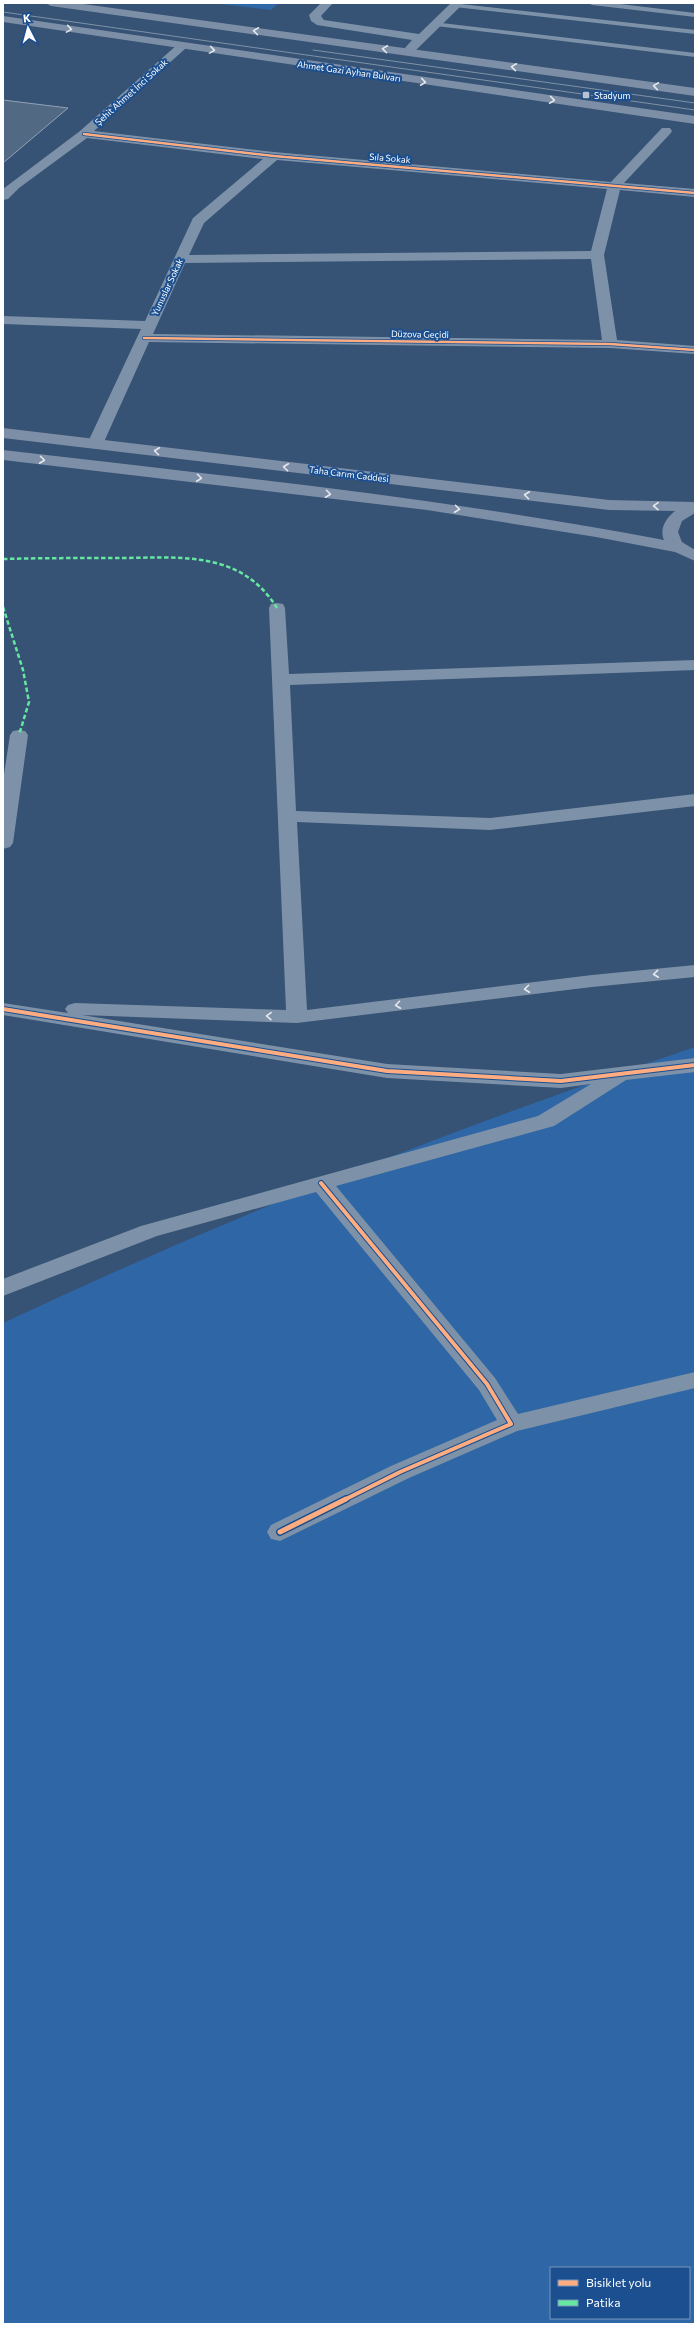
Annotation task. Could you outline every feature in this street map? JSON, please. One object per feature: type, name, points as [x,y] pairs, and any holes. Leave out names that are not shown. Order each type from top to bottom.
[{"type":"main road","points":[[52,3],[695,92]]},
{"type":"main road","name":"Ahmet Gazi Ayhan Bulvarı","points":[[3,19],[695,120]]},
{"type":"main road","name":"Taha Carım Caddesi","points":[[3,433],[609,505],[695,507]]},
{"type":"main road","points":[[3,455],[496,514],[588,529],[680,548]]},
{"type":"main road","points":[[695,507],[676,517],[670,525],[669,533],[672,541],[680,548],[695,556]]},
{"type":"street","points":[[327,3],[315,15],[315,19],[321,23],[422,38]]},
{"type":"street","points":[[407,52],[456,4]]},
{"type":"street","name":"Şehit Ahmet İnci Sokak","points":[[3,196],[14,184],[84,134],[182,46]]},
{"type":"street","points":[[610,344],[597,255],[615,185],[666,131]]},
{"type":"street","name":"Sıla Sokak","points":[[84,134],[274,156],[695,193]]},
{"type":"street","name":"Yunuslar Sokak","points":[[95,444],[198,221],[274,156]]},
{"type":"street","points":[[180,259],[597,255]]},
{"type":"street","name":"Düzova Geçidi","points":[[3,320],[147,331],[610,344],[695,350]]},
{"type":"street","points":[[277,608],[297,1017]]},
{"type":"street","points":[[280,680],[695,665]]},
{"type":"street","points":[[3,843],[19,735]]},
{"type":"street","points":[[287,816],[490,824],[695,800]]},
{"type":"street","points":[[3,1008],[297,1017],[585,982],[695,971]]},
{"type":"street","points":[[3,1008],[388,1071],[561,1081],[695,1065]]},
{"type":"street","points":[[3,1288],[149,1231],[546,1121],[623,1074]]},
{"type":"street","points":[[321,1184],[486,1384],[500,1403],[511,1424]]},
{"type":"street","points":[[280,1532],[400,1472],[511,1424],[695,1380]]},
{"type":"lane","points":[[592,3],[695,15]]},
{"type":"lane","points":[[456,4],[695,32]]},
{"type":"lane","points":[[436,24],[695,55]]},
{"type":"shaded area","points":[[212,3],[279,3],[271,10]]},
{"type":"shaded area","points":[[695,1047],[695,2324],[3,2324],[3,1323],[173,1246],[259,1210],[432,1141]]},
{"type":"building","points":[[3,100],[68,108],[3,163]]},
{"type":"tram line","points":[[3,12],[695,110]]},
{"type":"tram line","points":[[313,50],[695,103]]},
{"type":"marked path","points":[[3,559],[177,557],[204,560],[230,567],[245,574],[263,589],[277,608]]},
{"type":"marked path","points":[[3,607],[23,670],[29,702],[19,735]]},
{"type":"cycle path","points":[[84,134],[274,156],[695,193]]},
{"type":"cycle path","points":[[144,338],[610,344],[695,350]]},
{"type":"cycle path","points":[[3,1009],[387,1071],[561,1081],[695,1065]]},
{"type":"cycle path","points":[[280,1532],[400,1472],[511,1424],[500,1403],[487,1384],[321,1183]]},
{"type":"place","name":"Stadyum","points":[[586,95]]}]
